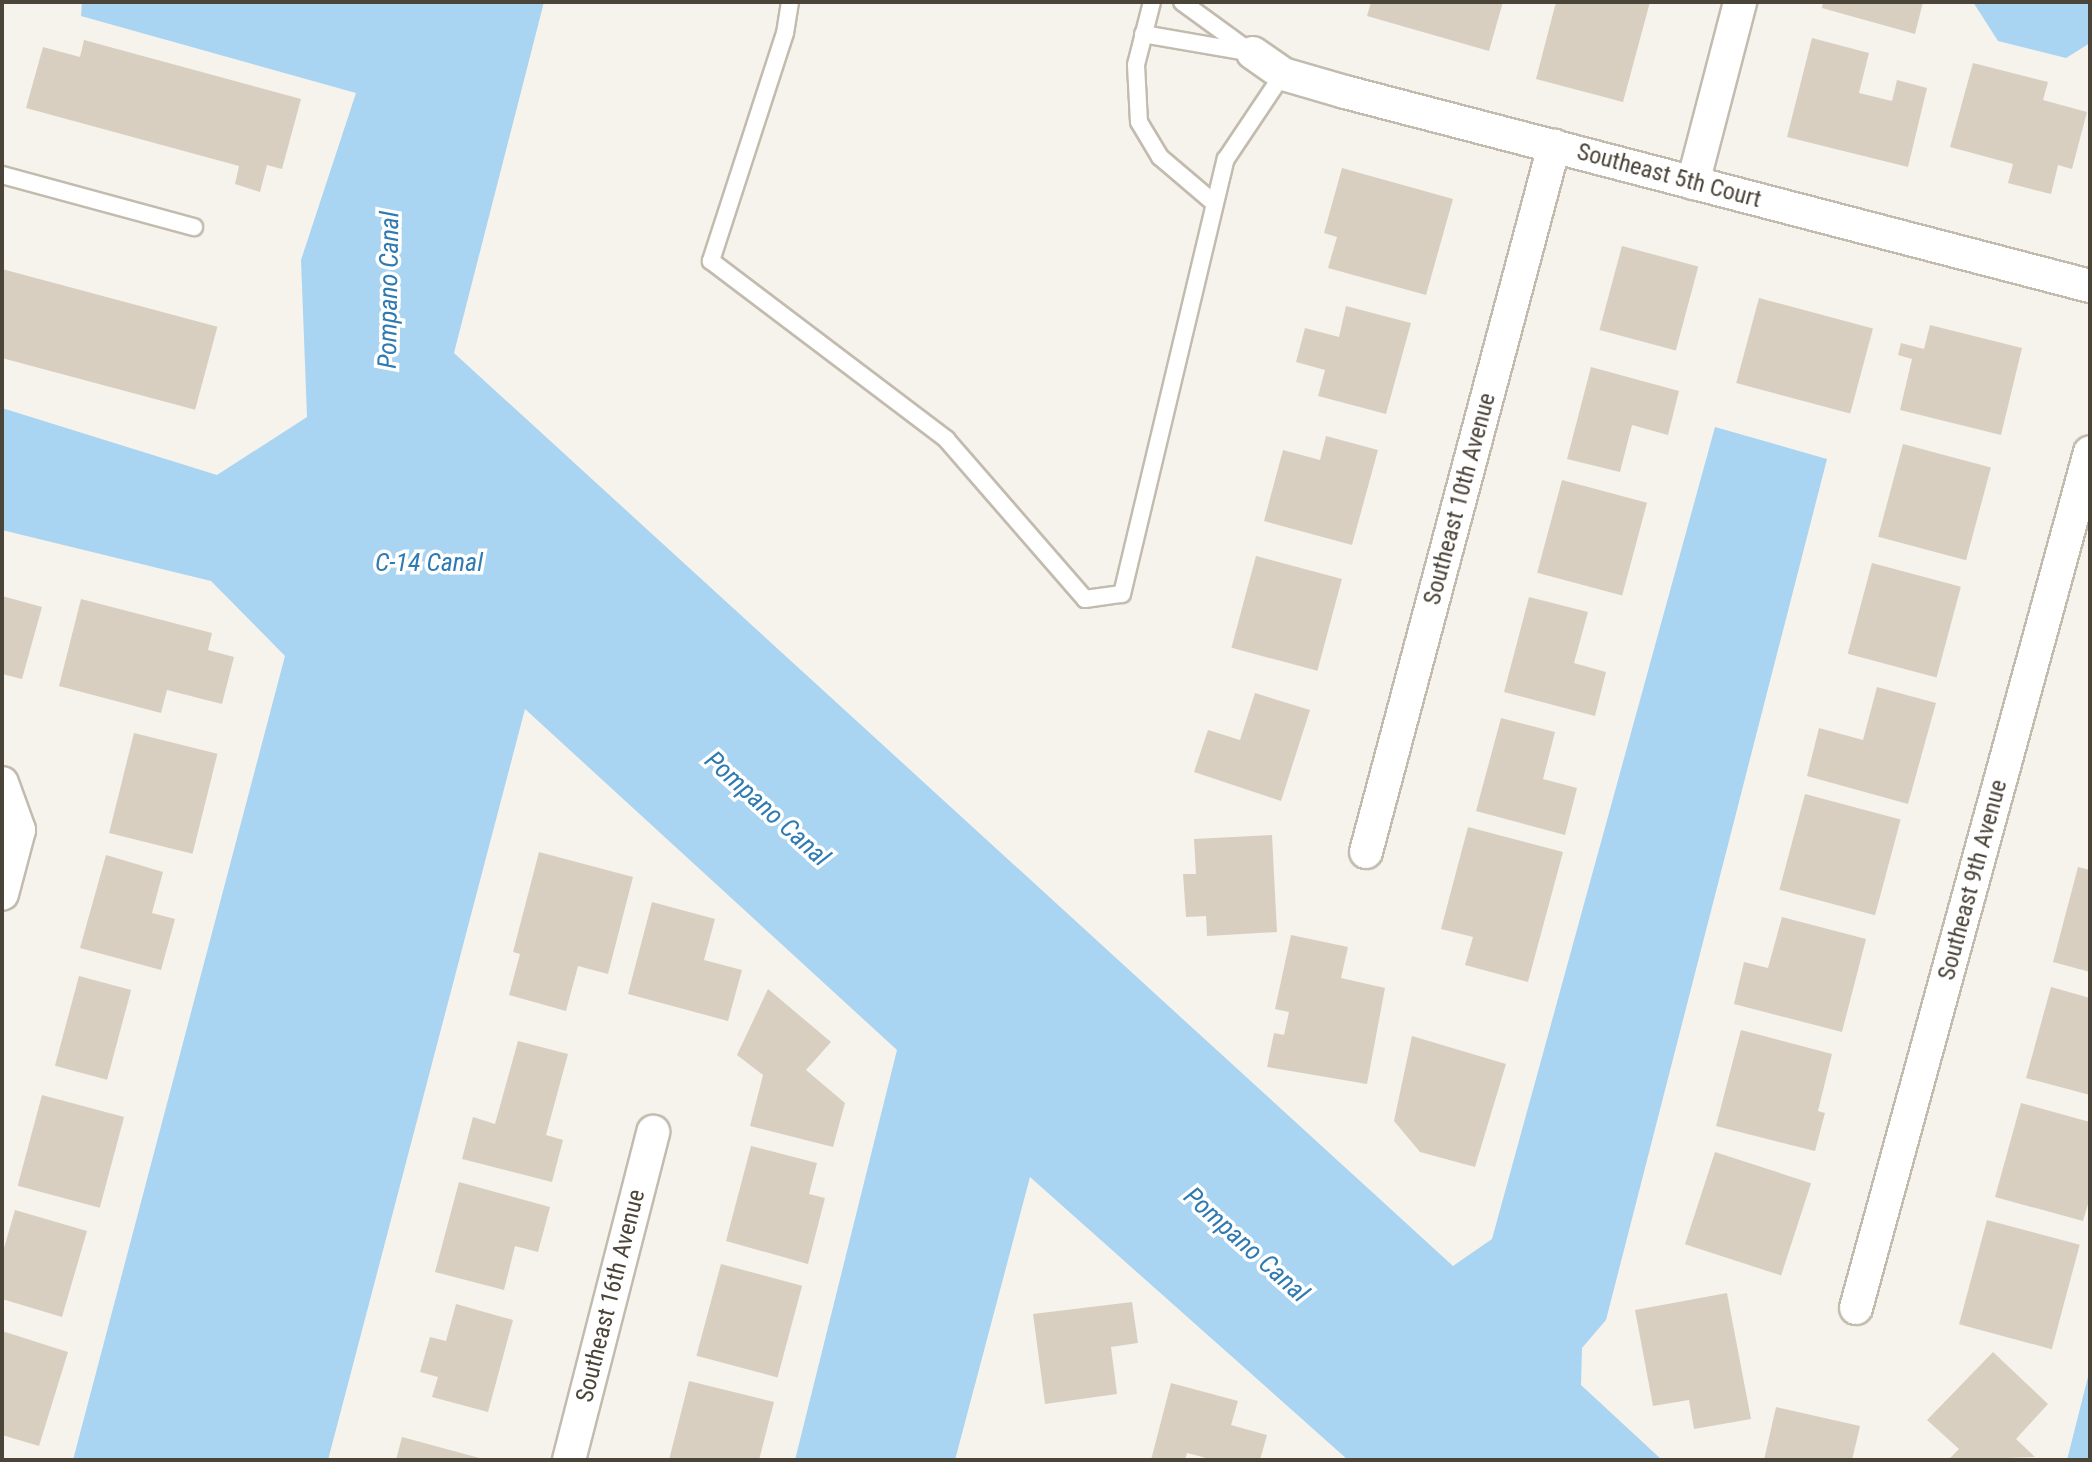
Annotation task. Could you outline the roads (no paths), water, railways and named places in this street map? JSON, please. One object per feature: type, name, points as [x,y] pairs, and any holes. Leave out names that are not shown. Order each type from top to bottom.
[{"type":"street","points":[[1693,183],[1740,2]]},
{"type":"street","name":"Southeast 5th Court","points":[[1253,53],[1283,74],[2090,286]]},
{"type":"street","name":"Southeast 10th Avenue","points":[[1366,852],[1554,146]]},
{"type":"street","name":"Southeast 9th Avenue","points":[[1856,1308],[2090,452]]},
{"type":"street","points":[[2,894],[19,830],[3,784]]},
{"type":"street","name":"Southeast 16th Avenue","points":[[569,1460],[653,1132]]},
{"type":"lane","points":[[790,2],[785,33],[711,261],[946,439],[1085,599],[1122,594],[1213,202],[1226,159],[1283,74]]},
{"type":"lane","points":[[1152,2],[1143,34],[1134,94],[1139,122],[1160,157],[1213,202]]},
{"type":"lane","points":[[1182,2],[1253,53]]},
{"type":"lane","points":[[1143,34],[1253,53]]},
{"type":"lane","points":[[2,175],[194,227]]},
{"type":"water","name":"C-14 Canal","points":[[82,2],[544,2],[454,353],[1453,1266],[1492,1239],[1715,427],[1827,459],[1606,1320],[1582,1348],[1581,1385],[1662,1460],[1348,1460],[1030,1177],[955,1460],[795,1460],[897,1050],[525,709],[328,1460],[73,1460],[285,656],[211,581],[2,530],[2,408],[217,475],[307,417],[301,260],[356,93],[81,16]]},
{"type":"water","points":[[1973,2],[2090,2],[2090,43],[2066,58],[1998,41]]},
{"type":"water","points":[[2090,1369],[2090,1460],[2067,1460]]},
{"type":"water label","name":"Pompano Canal","points":[[389,290]]},
{"type":"water label","name":"Pompano Canal","points":[[767,809]]},
{"type":"water label","name":"Pompano Canal","points":[[1246,1245]]}]
